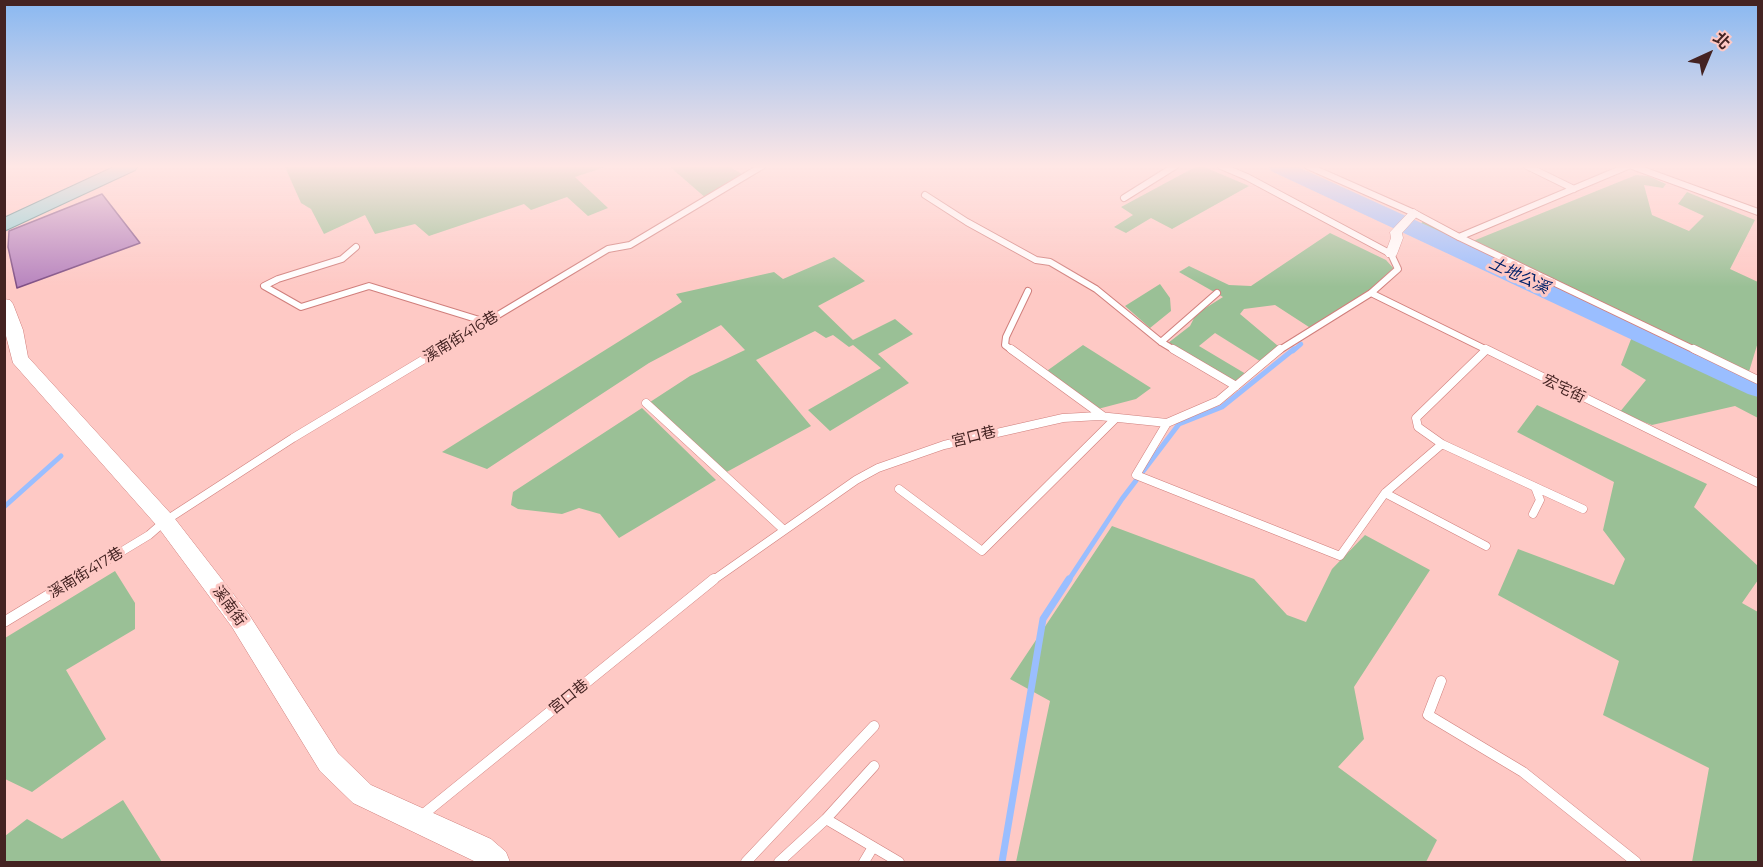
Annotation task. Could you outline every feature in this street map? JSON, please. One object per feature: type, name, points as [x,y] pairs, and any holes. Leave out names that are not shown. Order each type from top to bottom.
[{"type":"main road","points":[[4,225],[43,206]]},
{"type":"street","points":[[1391,254],[1397,238],[1396,232],[1412,216]]},
{"type":"street","name":"溪南街","points":[[4,303],[14,330],[19,359],[165,521],[240,620],[329,762],[362,794],[481,849],[496,862]]},
{"type":"lane","name":"溪南街416巷","points":[[165,521],[293,438],[608,249],[630,245],[694,206]]},
{"type":"lane","points":[[943,206],[1026,255],[1036,260],[1050,262],[1096,289],[1161,342],[1236,386]]},
{"type":"lane","points":[[1302,206],[1391,254]]},
{"type":"lane","points":[[1392,206],[1758,380]]},
{"type":"lane","points":[[1459,237],[1532,206]]},
{"type":"lane","points":[[1743,206],[1758,212]]},
{"type":"lane","points":[[356,247],[342,259],[278,279],[264,286],[301,307],[369,286],[486,322]]},
{"type":"lane","name":"宮口巷","points":[[415,820],[724,571],[878,468],[944,445],[1063,418],[1105,417],[1167,423],[1218,401],[1285,345],[1371,293],[1398,269],[1391,254]]},
{"type":"lane","points":[[1028,291],[1006,337],[1005,345],[1105,417]]},
{"type":"lane","points":[[1161,342],[1217,293]]},
{"type":"lane","name":"宏宅街","points":[[1371,293],[1485,351],[1758,483]]},
{"type":"lane","points":[[1485,351],[1416,418],[1418,426],[1442,444],[1583,509]]},
{"type":"lane","points":[[646,403],[784,530]]},
{"type":"lane","points":[[899,489],[982,551],[1116,418]]},
{"type":"lane","points":[[1167,423],[1136,475],[1340,556],[1384,493],[1442,444]]},
{"type":"lane","points":[[1533,514],[1540,500],[1535,487]]},
{"type":"lane","points":[[1384,493],[1486,546]]},
{"type":"lane","name":"溪南街417巷","points":[[4,622],[149,535],[165,521]]},
{"type":"lane","points":[[1441,681],[1428,715],[1523,772],[1636,862]]},
{"type":"lane","points":[[746,862],[874,726]]},
{"type":"lane","points":[[779,862],[826,819],[874,766]]},
{"type":"lane","points":[[826,819],[900,862]]},
{"type":"lane","points":[[864,862],[873,847]]},
{"type":"green space","points":[[307,206],[517,206],[429,236],[415,224],[375,234],[365,215],[324,234],[311,209]]},
{"type":"green space","points":[[527,206],[541,206],[531,210]]},
{"type":"green space","points":[[577,206],[608,208],[588,216]]},
{"type":"green space","points":[[1212,206],[1172,229],[1151,218],[1126,233],[1114,227],[1133,215],[1121,207]]},
{"type":"green space","points":[[1558,206],[1650,206],[1652,215],[1689,231],[1704,216],[1683,206],[1722,206],[1755,220],[1730,269],[1758,282],[1758,342],[1748,375],[1758,381],[1758,418],[1735,406],[1652,425],[1619,413],[1646,380],[1621,365],[1633,334],[1418,227],[1426,218],[1473,241]]},
{"type":"green space","points":[[1330,233],[1386,260],[1395,270],[1376,292],[1312,329],[1275,305],[1244,309],[1240,314],[1284,351],[1266,365],[1215,333],[1199,346],[1251,377],[1241,384],[1191,361],[1168,343],[1190,326],[1196,314],[1223,297],[1179,272],[1189,266],[1229,285],[1251,286]]},
{"type":"green space","points":[[834,257],[865,281],[818,306],[853,340],[895,319],[913,334],[878,354],[909,383],[830,431],[808,410],[881,368],[853,345],[849,347],[833,335],[826,338],[815,331],[756,360],[811,426],[723,474],[647,404],[690,376],[745,350],[721,325],[649,363],[487,469],[442,452],[682,302],[676,294],[774,272],[783,279]]},
{"type":"green space","points":[[1160,284],[1170,298],[1171,311],[1150,328],[1125,306]]},
{"type":"green space","points":[[1083,345],[1151,388],[1136,399],[1094,410],[1044,373]]},
{"type":"green space","points":[[1537,405],[1707,484],[1694,507],[1758,566],[1758,580],[1742,603],[1758,612],[1758,862],[1692,862],[1709,768],[1603,715],[1619,661],[1498,595],[1518,549],[1614,585],[1625,559],[1603,530],[1614,482],[1517,432]]},
{"type":"green space","points":[[642,408],[716,480],[619,538],[600,514],[579,508],[562,514],[518,509],[511,505],[513,492]]},
{"type":"green space","points":[[1112,526],[1254,579],[1287,615],[1306,622],[1332,569],[1365,535],[1430,570],[1354,687],[1364,739],[1338,767],[1437,840],[1426,862],[1016,862],[1050,701],[1010,679]]},
{"type":"green space","points":[[115,571],[135,603],[135,629],[66,670],[106,739],[32,792],[5,779],[5,638]]},
{"type":"green space","points":[[123,800],[162,862],[5,862],[5,836],[27,819],[62,839]]},
{"type":"building","points":[[71,206],[112,206],[140,243],[17,288],[8,247],[9,231]]},
{"type":"waterway","name":"土地公溪","points":[[1367,206],[1758,387]]},
{"type":"waterway","points":[[1293,351],[1301,344]]},
{"type":"waterway","points":[[1068,581],[1122,499],[1179,424],[1222,407],[1294,349]]},
{"type":"waterway","points":[[4,507],[61,456]]},
{"type":"waterway","points":[[1002,862],[1043,619],[1069,579]]}]
